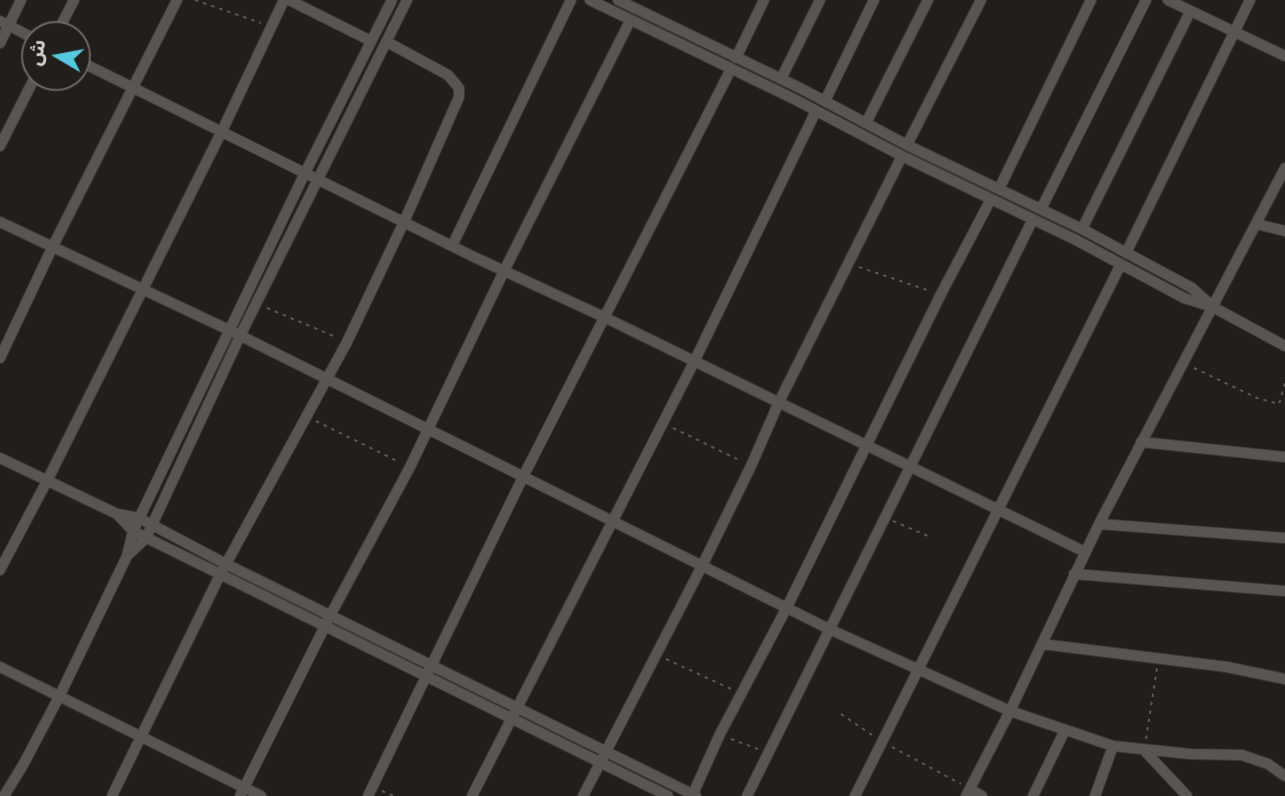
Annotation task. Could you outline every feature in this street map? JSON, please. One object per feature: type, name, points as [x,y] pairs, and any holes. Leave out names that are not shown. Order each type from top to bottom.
[{"type":"street","points":[[0,43],[4,24],[21,0]]},
{"type":"street","points":[[63,21],[74,0]]},
{"type":"street","points":[[0,358],[52,248],[177,0]]},
{"type":"street","points":[[0,570],[287,0],[371,41]]},
{"type":"street","points":[[4,796],[60,695],[127,556],[139,518],[305,173],[392,0]]},
{"type":"street","points":[[127,556],[146,538],[240,336],[407,0]]},
{"type":"street","points":[[452,246],[571,0]]},
{"type":"street","points":[[590,0],[1033,219],[1184,298],[1213,307],[1285,346]]},
{"type":"street","points":[[618,0],[634,4],[693,38],[781,79],[963,173],[1082,229],[1192,288],[1213,307]]},
{"type":"street","points":[[736,58],[764,0]]},
{"type":"street","points":[[781,79],[820,0]]},
{"type":"street","points":[[825,101],[874,0]]},
{"type":"street","points":[[866,123],[928,0]]},
{"type":"street","points":[[907,145],[981,0]]},
{"type":"street","points":[[999,189],[1091,0]]},
{"type":"street","points":[[1041,209],[1146,0]]},
{"type":"street","points":[[1168,0],[1285,56]]},
{"type":"street","points":[[1126,253],[1250,0]]},
{"type":"street","points":[[1082,229],[1190,12]]},
{"type":"street","points":[[242,792],[330,615],[410,467],[504,271],[630,21]]},
{"type":"street","points":[[4,24],[21,33]]},
{"type":"street","points":[[688,49],[693,38]]},
{"type":"street","points":[[112,796],[220,575],[347,342],[459,97],[459,88],[448,75],[387,42]]},
{"type":"street","points":[[91,67],[452,246],[606,318],[1085,552]]},
{"type":"street","points":[[370,791],[523,477],[731,69]]},
{"type":"street","points":[[0,146],[28,91]]},
{"type":"street","points":[[472,796],[694,362],[816,111]]},
{"type":"street","points":[[583,796],[702,566],[779,402],[902,156]]},
{"type":"street","points":[[982,796],[968,792],[1010,711],[1098,524],[1285,168]]},
{"type":"street","points":[[957,183],[963,173]]},
{"type":"street","points":[[0,458],[117,514],[139,518],[226,564],[693,795],[720,734],[787,607],[941,294],[991,199]]},
{"type":"street","points":[[747,796],[1033,219]]},
{"type":"street","points":[[0,222],[229,330],[829,629],[1010,711],[1113,746],[1242,755],[1268,764],[1285,776]]},
{"type":"street","points":[[1256,224],[1285,231]]},
{"type":"street","points":[[855,796],[1121,264]]},
{"type":"street","points":[[1141,442],[1285,457]]},
{"type":"street","points":[[117,514],[133,531],[146,538],[668,796]]},
{"type":"street","points":[[1098,524],[1285,538]]},
{"type":"street","points":[[1074,574],[1285,591]]},
{"type":"street","points":[[1042,644],[1227,667],[1285,679]]},
{"type":"street","points":[[0,667],[140,736],[242,792],[261,796]]},
{"type":"street","points":[[1033,796],[1065,730]]},
{"type":"street","points":[[1095,796],[1113,746]]},
{"type":"street","points":[[1144,750],[1187,796]]},
{"type":"path","points":[[195,0],[272,26]]},
{"type":"path","points":[[850,264],[941,294]]},
{"type":"path","points":[[257,303],[347,342]]},
{"type":"path","points":[[1183,363],[1257,398],[1279,404],[1285,383]]},
{"type":"path","points":[[307,417],[410,467]]},
{"type":"path","points":[[662,423],[751,466]]},
{"type":"path","points":[[886,517],[928,536]]},
{"type":"path","points":[[656,654],[742,694]]},
{"type":"path","points":[[1144,750],[1158,658]]},
{"type":"path","points":[[841,714],[968,792]]},
{"type":"path","points":[[720,734],[768,753]]},
{"type":"path","points":[[370,791],[394,796]]}]
